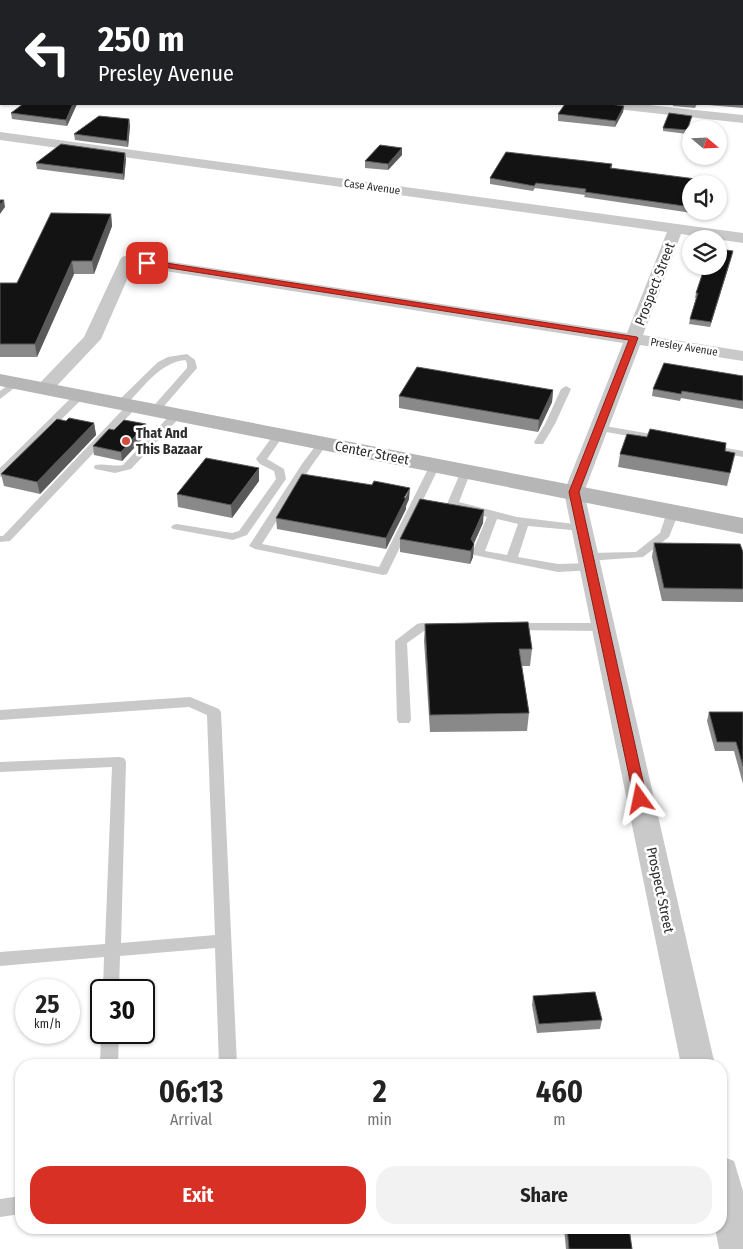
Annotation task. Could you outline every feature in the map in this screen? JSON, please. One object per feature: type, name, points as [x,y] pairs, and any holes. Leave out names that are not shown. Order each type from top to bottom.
[{"type":"main road","name":"Center Street","points":[[5,386],[44,388],[743,526]]},
{"type":"street","points":[[616,105],[743,119]]},
{"type":"street","name":"Case Avenue","points":[[0,136],[743,238]]},
{"type":"street","name":"Prospect Street","points":[[676,228],[574,492],[697,1059]]},
{"type":"street","name":"Presley Avenue","points":[[44,388],[92,339],[128,260],[743,356]]},
{"type":"street","points":[[727,1200],[738,1249]]},
{"type":"lane","points":[[0,539],[6,539],[161,364],[171,359],[187,357],[192,362],[192,368],[155,410]]},
{"type":"lane","points":[[539,442],[550,424],[566,389]]},
{"type":"lane","points":[[0,474],[80,395]]},
{"type":"lane","points":[[99,467],[115,470],[127,467],[178,414]]},
{"type":"lane","points":[[598,428],[676,442]]},
{"type":"lane","points":[[177,527],[233,537],[243,533],[282,474],[280,470],[263,462],[261,459],[279,434]]},
{"type":"lane","points":[[324,443],[307,464],[255,546],[383,571],[434,465]]},
{"type":"lane","points":[[695,445],[743,454]]},
{"type":"lane","points":[[466,471],[453,504],[492,516],[524,522],[582,528]]},
{"type":"lane","points":[[492,516],[478,553],[558,568],[639,555],[665,535],[673,512]]},
{"type":"lane","points":[[511,559],[524,522]]},
{"type":"lane","points":[[404,720],[400,641],[422,627],[450,627]]},
{"type":"lane","points":[[498,627],[604,628]]},
{"type":"lane","points":[[0,715],[190,702],[214,712],[228,1059]]},
{"type":"lane","points":[[0,768],[119,762],[111,979]]},
{"type":"lane","points":[[0,959],[224,941]]},
{"type":"lane","points":[[109,1059],[110,1044]]},
{"type":"lane","points":[[0,1208],[15,1206]]},
{"type":"building","points":[[22,105],[73,105],[66,120],[11,113]]},
{"type":"building","points":[[564,105],[624,106],[616,121],[558,114]]},
{"type":"building","points":[[669,113],[692,116],[691,120],[682,120],[682,130],[663,128]]},
{"type":"building","points":[[99,116],[129,119],[127,141],[74,134]]},
{"type":"building","points":[[61,144],[125,153],[123,174],[36,163]]},
{"type":"building","points":[[380,145],[402,148],[388,164],[365,161]]},
{"type":"building","points":[[506,152],[612,164],[610,168],[682,177],[682,206],[585,192],[586,189],[536,183],[534,186],[490,178]]},
{"type":"building","points":[[51,213],[111,214],[92,261],[72,261],[35,344],[0,344],[0,283],[17,283]]},
{"type":"building","points":[[727,250],[733,251],[727,270]]},
{"type":"building","points":[[702,275],[726,275],[711,322],[690,319],[698,293],[696,293]]},
{"type":"building","points":[[664,363],[743,376],[743,401],[682,391],[681,394],[653,389]]},
{"type":"building","points":[[417,367],[553,390],[539,420],[399,396]]},
{"type":"building","points":[[69,418],[94,423],[37,482],[1,474],[57,419],[66,421]]},
{"type":"building","points":[[124,420],[146,424],[121,452],[93,446],[109,429],[114,430]]},
{"type":"building","points":[[650,429],[726,443],[725,451],[735,453],[730,473],[620,454],[627,434],[647,437]]},
{"type":"building","points":[[206,458],[259,468],[231,505],[177,494]]},
{"type":"building","points":[[302,474],[372,485],[374,481],[410,488],[386,538],[276,518]]},
{"type":"building","points":[[420,499],[484,510],[471,539],[474,544],[471,551],[400,539]]},
{"type":"building","points":[[654,543],[740,544],[743,552],[743,589],[664,588]]},
{"type":"building","points":[[528,622],[532,649],[519,649],[529,713],[430,715],[425,624]]},
{"type":"building","points":[[709,712],[743,712],[743,766],[736,742],[717,742]]},
{"type":"building","points":[[595,992],[602,1020],[539,1024],[533,996]]},
{"type":"building","points":[[568,1234],[630,1234],[632,1249],[569,1249]]},
{"type":"place","name":"That And This Bazaar","points":[[126,441]]},
{"type":"route","points":[[147,263],[634,338],[574,492],[640,799]]}]
